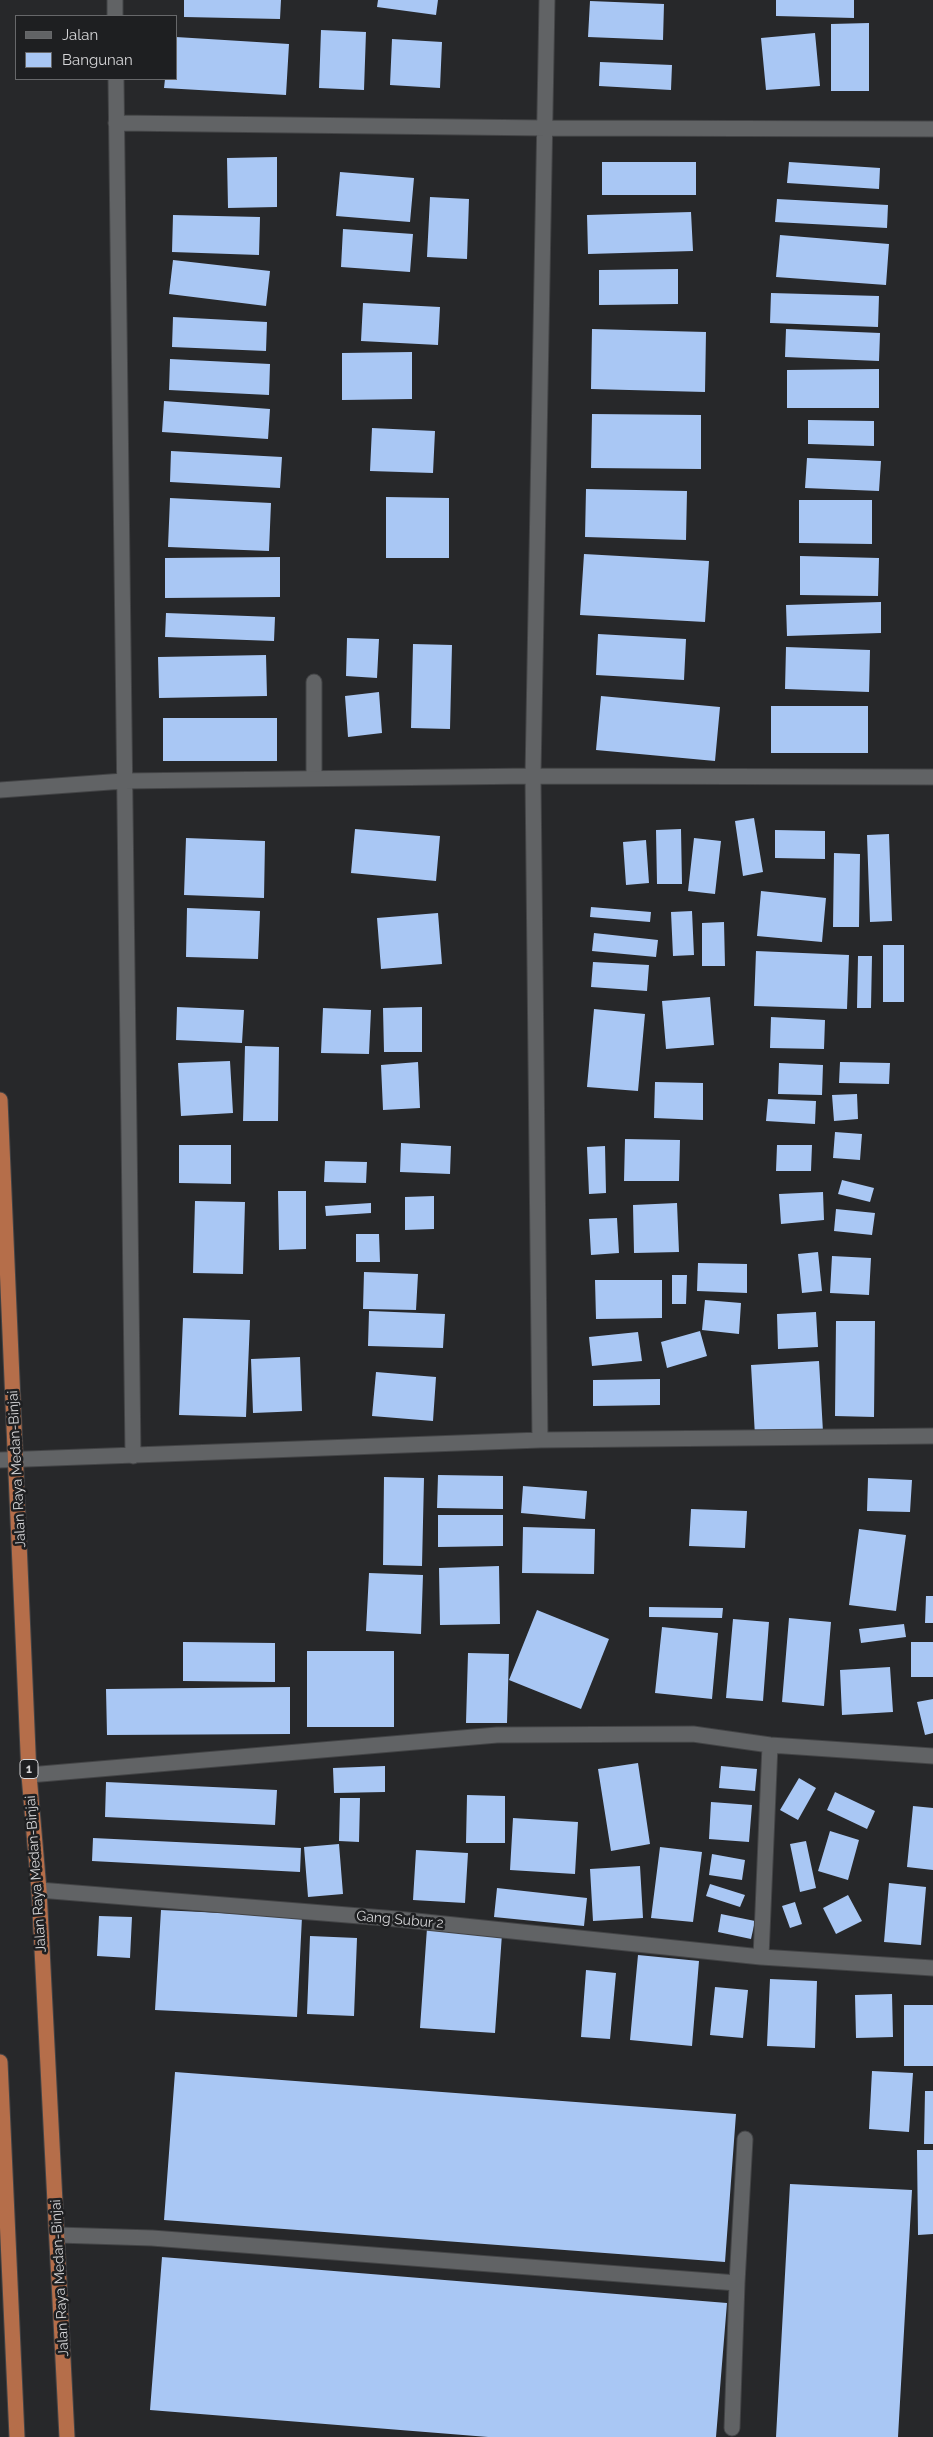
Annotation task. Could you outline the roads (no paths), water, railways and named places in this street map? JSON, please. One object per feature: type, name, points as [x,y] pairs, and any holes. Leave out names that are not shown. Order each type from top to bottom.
[{"type":"highway","name":"Jalan Raya Medan-Binjai","points":[[0,1100],[29,1776],[39,1890],[67,2437]]},
{"type":"highway","points":[[0,2062],[2,2168],[17,2437]]},
{"type":"street","points":[[115,0],[115,15]]},
{"type":"street","points":[[540,1440],[533,776],[546,128],[546,0]]},
{"type":"street","points":[[116,80],[133,1456]]},
{"type":"street","points":[[116,123],[933,130]]},
{"type":"street","points":[[314,682],[314,778]]},
{"type":"street","points":[[0,790],[124,781],[314,778],[533,776],[933,777]]},
{"type":"street","points":[[0,1460],[540,1440],[933,1436]]},
{"type":"street","points":[[29,1776],[497,1735],[693,1734],[770,1745],[933,1756]]},
{"type":"street","points":[[761,1957],[770,1745]]},
{"type":"street","name":"Gang Subur 2","points":[[39,1890],[397,1919],[761,1957],[933,1968]]},
{"type":"street","points":[[732,2428],[736,2283],[745,2139]]},
{"type":"street","points":[[58,2235],[152,2238],[736,2283]]}]
